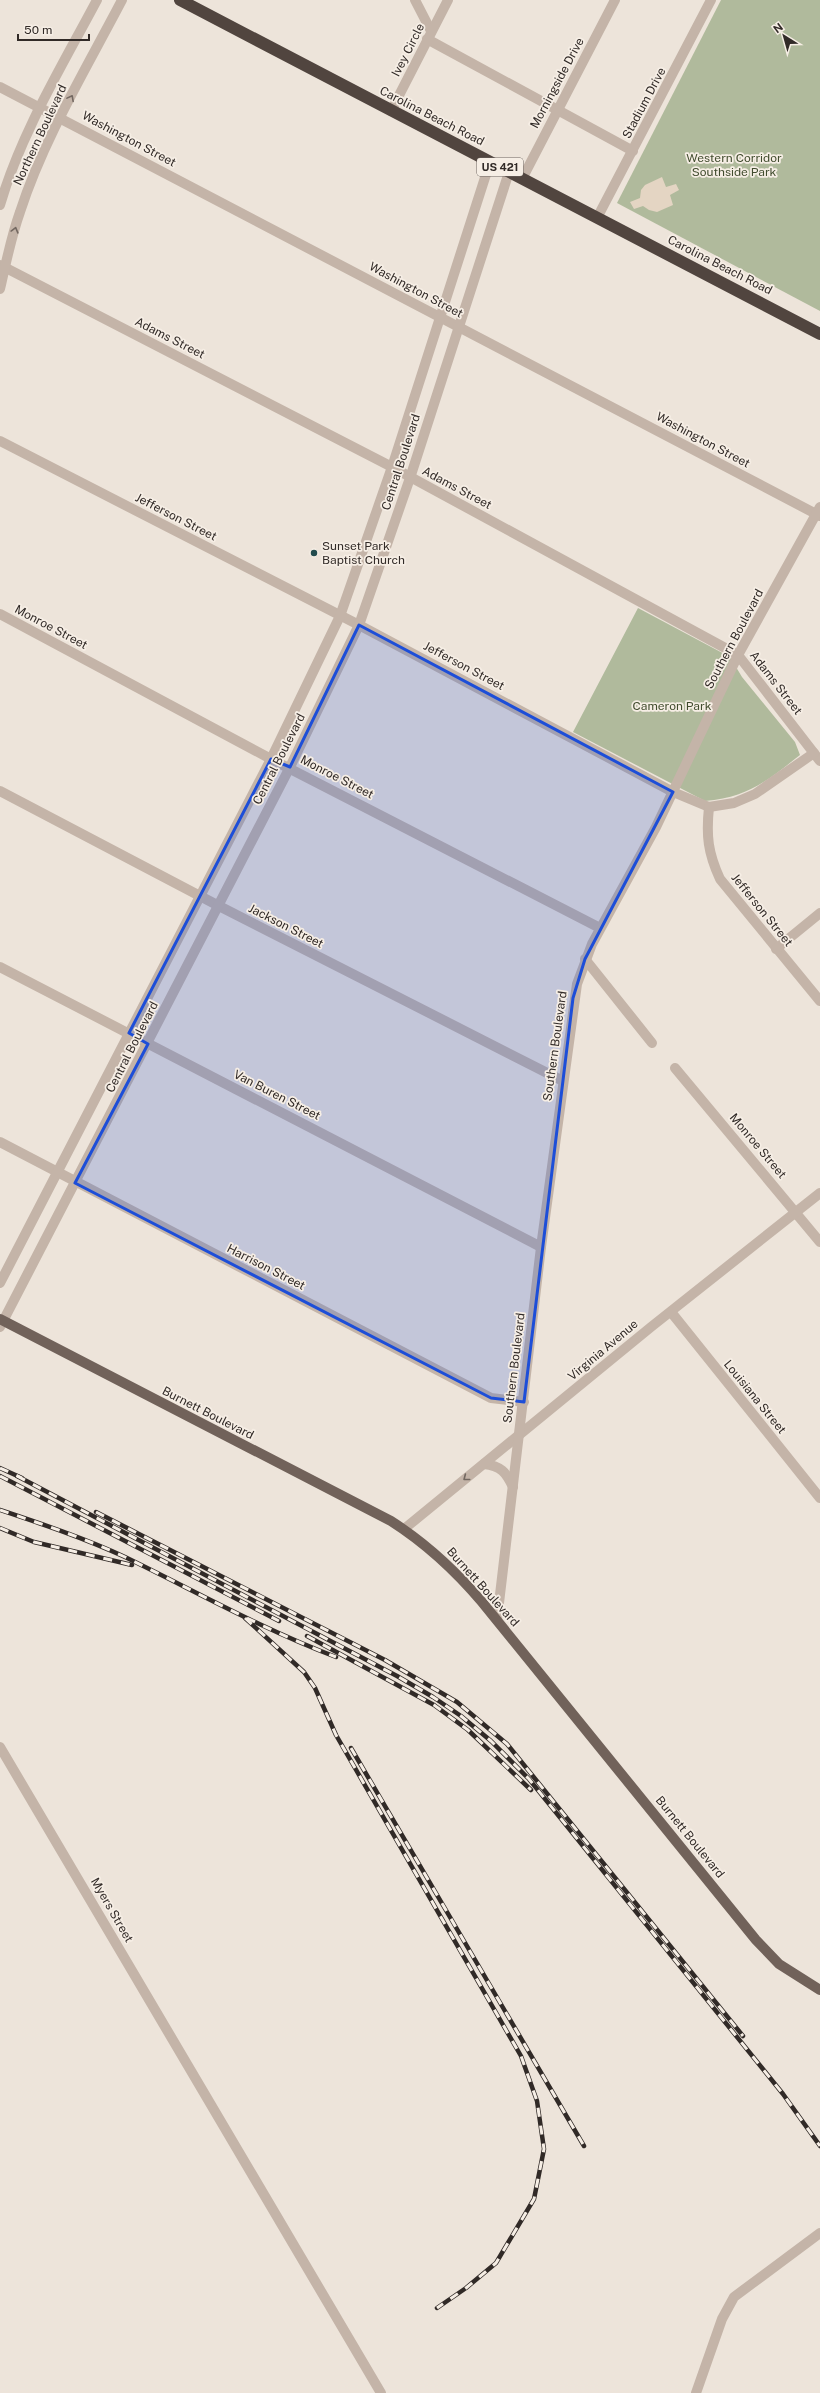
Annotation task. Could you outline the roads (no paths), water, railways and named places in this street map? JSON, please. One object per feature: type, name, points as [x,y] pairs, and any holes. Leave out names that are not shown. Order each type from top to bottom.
[{"type":"highway","name":"Carolina Beach Road","points":[[180,0],[820,334]]},
{"type":"main road","name":"Burnett Boulevard","points":[[1,1322],[404,1530],[446,1562],[497,1620],[756,1940],[780,1964],[820,1990]]},
{"type":"street","name":"Northern Boulevard","points":[[0,206],[12,169],[41,106],[97,0]]},
{"type":"street","name":"Northern Boulevard","points":[[0,289],[2,266],[40,159],[122,0]]},
{"type":"street","points":[[415,0],[429,35],[557,110],[633,151]]},
{"type":"street","name":"Ivey Circle","points":[[391,111],[448,0]]},
{"type":"street","name":"Morningside Drive","points":[[522,179],[615,0]]},
{"type":"street","name":"Stadium Drive","points":[[597,218],[711,0]]},
{"type":"street","name":"Washington Street","points":[[0,87],[41,106],[60,118],[441,318],[819,512]]},
{"type":"street","name":"Central Boulevard","points":[[0,1283],[56,1171],[271,759],[340,616],[392,467],[490,162]]},
{"type":"street","name":"Central Boulevard","points":[[1,1322],[219,906],[290,767],[359,625],[410,478],[510,172]]},
{"type":"street","name":"Adams Street","points":[[2,266],[392,467],[738,655],[817,757]]},
{"type":"street","name":"Jefferson Street","points":[[0,441],[359,625],[673,792],[709,807],[707,834],[711,859],[720,879],[820,1001]]},
{"type":"street","name":"Southern Boulevard","points":[[497,1620],[573,998],[585,959],[673,792],[738,655],[819,512]]},
{"type":"street","name":"Monroe Street","points":[[0,614],[271,759],[290,767],[600,928]]},
{"type":"street","points":[[709,807],[734,803],[755,794],[817,757]]},
{"type":"street","name":"Jackson Street","points":[[0,791],[219,906],[563,1081]]},
{"type":"street","points":[[776,949],[820,913]]},
{"type":"street","points":[[585,959],[652,1043]]},
{"type":"street","name":"Van Buren Street","points":[[0,967],[542,1247]]},
{"type":"street","name":"Monroe Street","points":[[675,1068],[796,1211],[820,1242]]},
{"type":"street","name":"Harrison Street","points":[[0,1142],[56,1171],[75,1183],[491,1398],[524,1402]]},
{"type":"street","name":"Virginia Avenue","points":[[404,1530],[671,1312],[820,1193]]},
{"type":"street","name":"Louisiana Street","points":[[671,1312],[820,1498]]},
{"type":"street","points":[[484,1464],[502,1468],[507,1472],[513,1487]]},
{"type":"street","name":"Myers Street","points":[[0,1747],[381,2393]]},
{"type":"street","points":[[696,2393],[722,2319],[734,2297],[820,2233]]},
{"type":"railway","points":[[0,1468],[22,1478]]},
{"type":"railway","points":[[0,1476],[279,1621]]},
{"type":"railway","points":[[17,1476],[397,1676],[433,1697],[461,1716],[491,1741],[529,1779],[783,2094],[820,2146]]},
{"type":"railway","points":[[0,1510],[110,1550],[255,1622],[336,1657]]},
{"type":"railway","points":[[96,1512],[385,1660],[457,1702],[507,1744],[743,2036]]},
{"type":"railway","points":[[0,1528],[34,1542],[132,1565]]},
{"type":"railway","points":[[245,1618],[304,1672],[315,1688],[336,1735],[521,2056],[537,2101],[544,2149],[534,2199],[496,2263],[466,2288],[437,2308]]},
{"type":"railway","points":[[307,1636],[434,1705],[468,1730],[531,1790]]},
{"type":"railway","points":[[351,1748],[584,2146]]},
{"type":"place","name":"Sunset Park Baptist Church","points":[[314,553]]},
{"type":"park label","name":"Western Corridor Southside Park","points":[[734,165]]},
{"type":"park label","name":"Cameron Park","points":[[672,706]]}]
